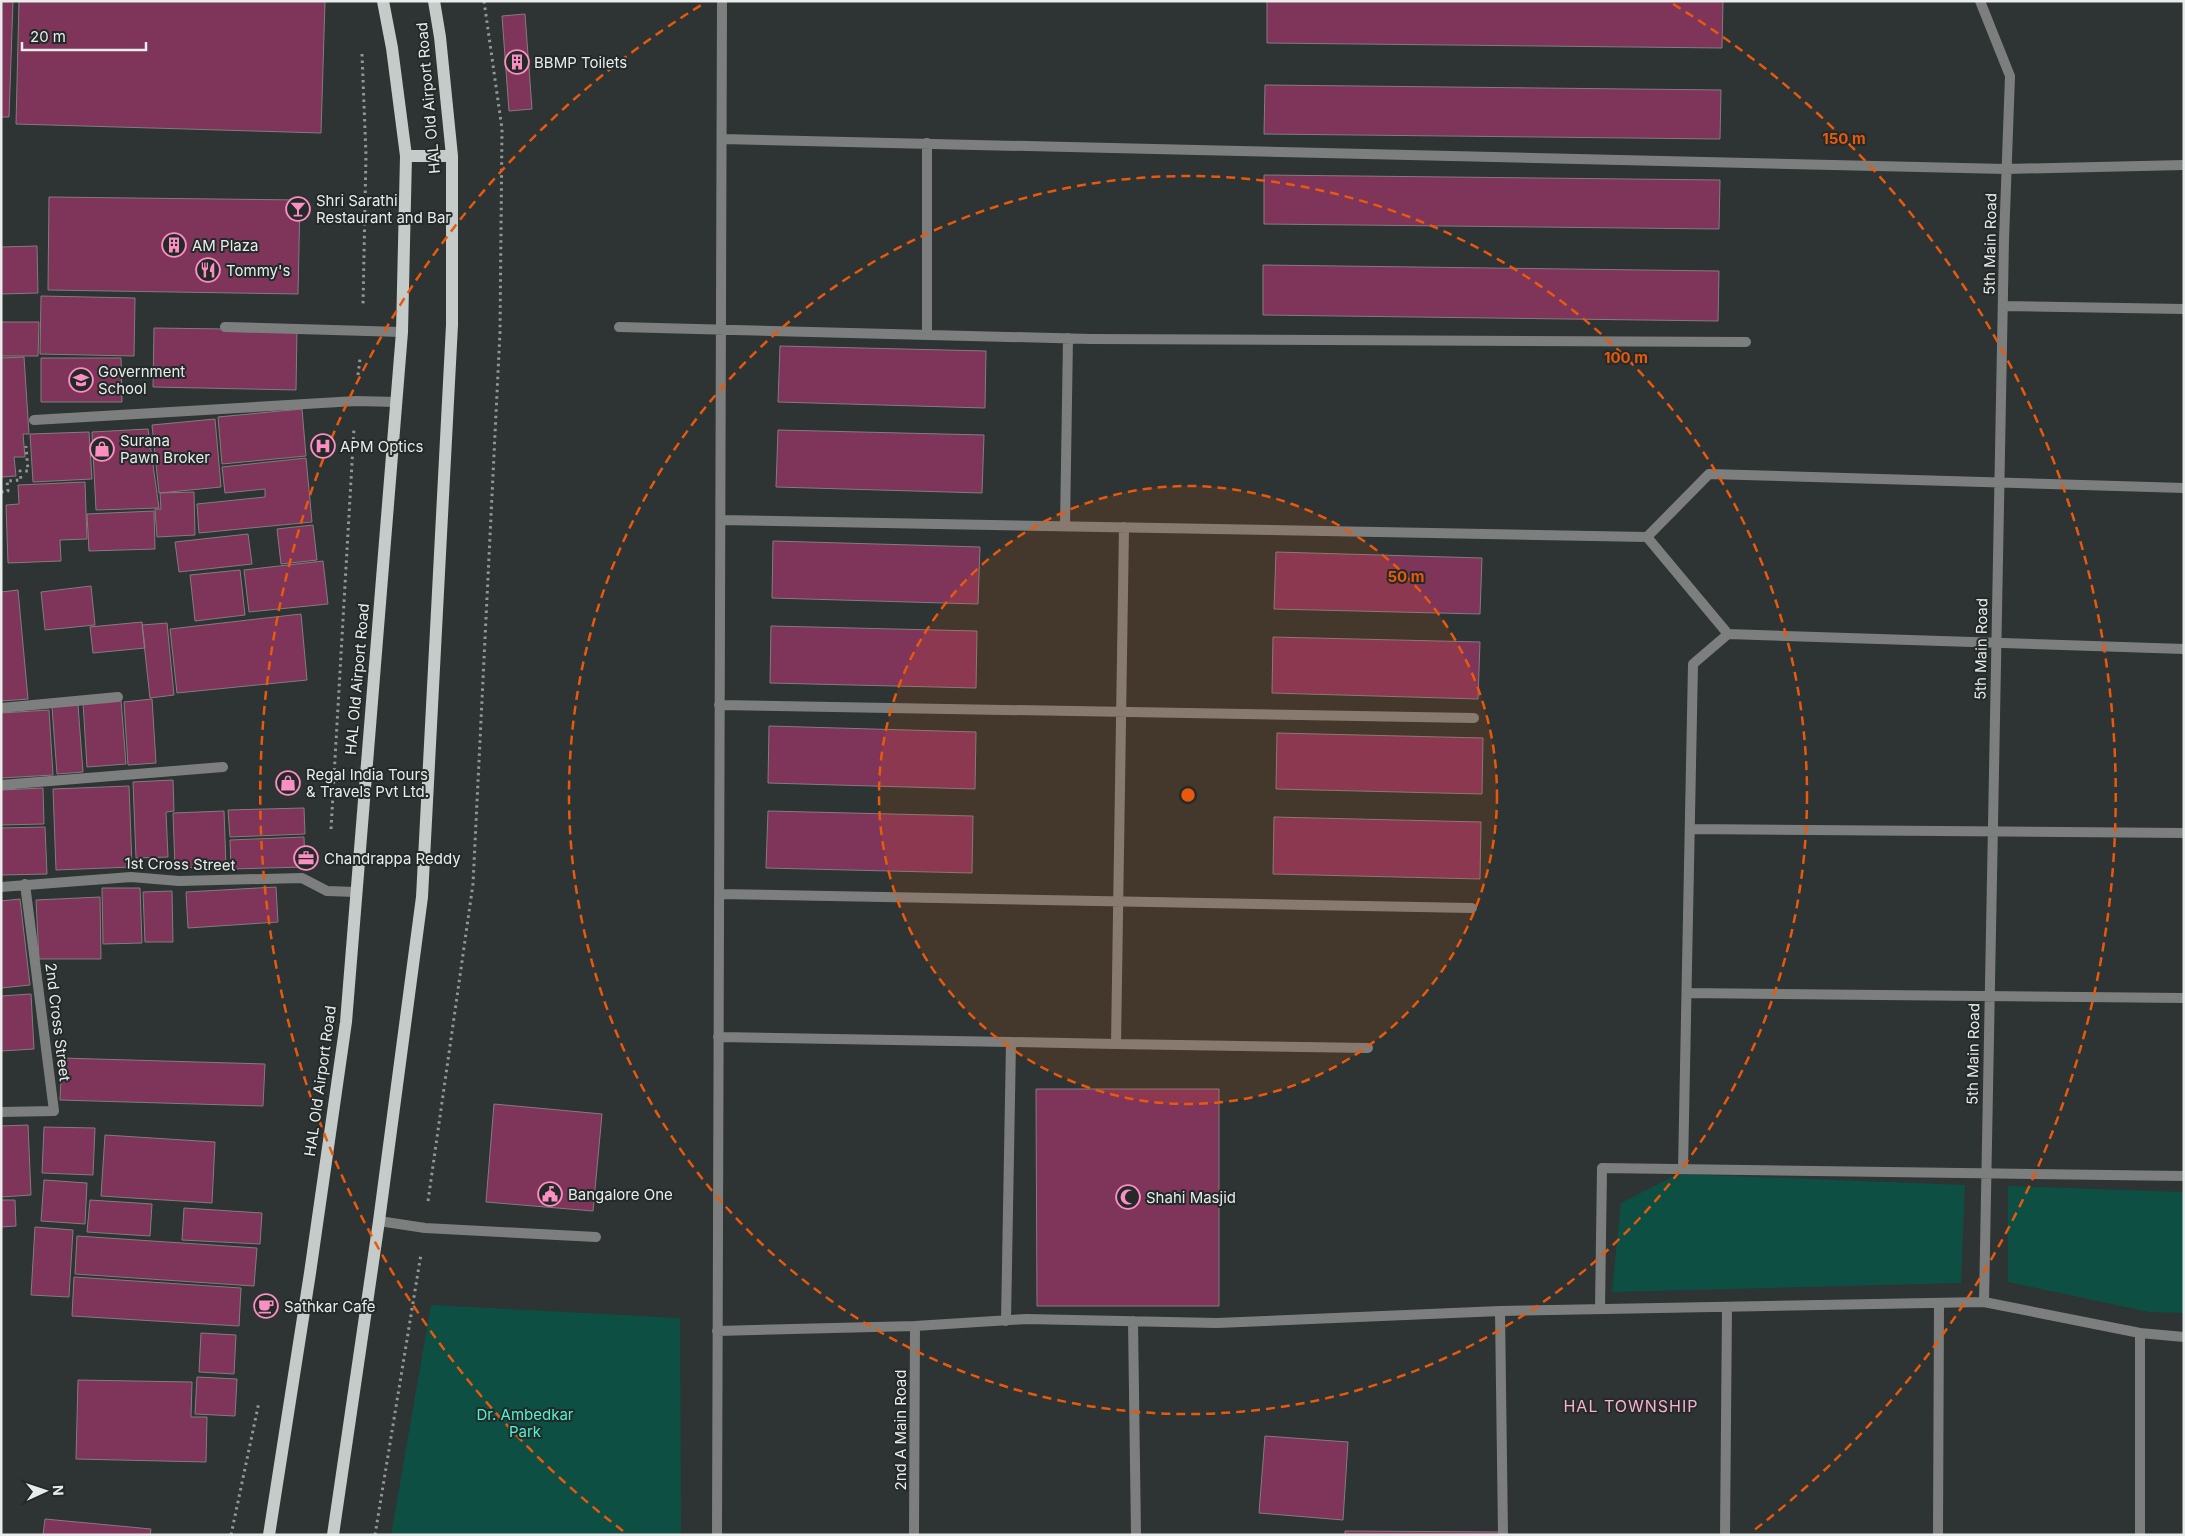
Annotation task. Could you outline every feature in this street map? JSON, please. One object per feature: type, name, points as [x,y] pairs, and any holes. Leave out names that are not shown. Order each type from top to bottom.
[{"type":"main road","name":"HAL Old Airport Road","points":[[269,1535],[310,1273],[346,1022],[402,332],[406,156],[392,48],[383,1]]},
{"type":"main road","name":"HAL Old Airport Road","points":[[333,1535],[379,1221],[422,897],[452,325],[452,156],[440,37],[434,1]]},
{"type":"main road","points":[[406,156],[452,156]]},
{"type":"street","points":[[717,1535],[722,1]]},
{"type":"street","name":"5th Main Road","points":[[1980,1],[2010,76],[2006,169],[1984,1302]]},
{"type":"street","points":[[722,138],[2006,169],[2184,165]]},
{"type":"street","points":[[927,143],[927,335]]},
{"type":"street","points":[[2004,306],[2184,309]]},
{"type":"street","points":[[225,327],[402,332]]},
{"type":"street","points":[[619,328],[1068,338],[1746,342]]},
{"type":"street","points":[[1065,526],[1068,338]]},
{"type":"street","points":[[34,420],[356,401],[396,402]]},
{"type":"street","points":[[721,520],[1647,537],[1709,474],[2184,488]]},
{"type":"street","points":[[1116,1044],[1124,528]]},
{"type":"street","points":[[1647,537],[1728,634]]},
{"type":"street","points":[[1683,1169],[1693,664],[1728,634],[2184,649]]},
{"type":"street","points":[[1,708],[118,696]]},
{"type":"street","points":[[720,705],[1474,718]]},
{"type":"street","points":[[1,784],[223,767]]},
{"type":"street","points":[[1690,829],[2184,833]]},
{"type":"street","name":"1st Cross Street","points":[[1,887],[131,877],[179,881],[302,878],[327,891],[356,892]]},
{"type":"street","name":"2nd Cross Street","points":[[1,1112],[54,1111],[25,884]]},
{"type":"street","points":[[719,894],[1472,908]]},
{"type":"street","points":[[1686,993],[2184,998]]},
{"type":"street","points":[[718,1037],[1368,1048]]},
{"type":"street","points":[[1006,1321],[1011,1042]]},
{"type":"street","points":[[1600,1309],[1602,1168],[2184,1176]]},
{"type":"street","points":[[379,1221],[425,1228],[596,1237]]},
{"type":"street","points":[[717,1331],[915,1326],[1026,1319],[1216,1323],[1500,1311],[1984,1302],[2140,1333],[2184,1337]]},
{"type":"street","points":[[1938,1535],[1939,1304]]},
{"type":"street","points":[[1725,1535],[1727,1307]]},
{"type":"street","points":[[1500,1311],[1502,1535]]},
{"type":"street","points":[[1133,1321],[1136,1535]]},
{"type":"street","name":"2nd A Main Road","points":[[914,1535],[915,1326]]},
{"type":"street","points":[[2140,1333],[2140,1535]]},
{"type":"path","points":[[375,1535],[425,1228],[472,884],[500,332],[502,129],[484,1]]},
{"type":"path","points":[[330,832],[362,330],[366,155],[362,53]]},
{"type":"path","points":[[1,492],[8,491],[7,481],[21,480],[20,471],[28,471],[25,434],[35,433],[34,420]]},
{"type":"path","points":[[231,1535],[261,1392]]},
{"type":"green space","points":[[1678,1174],[1965,1185],[1961,1283],[1612,1292],[1621,1203]]},
{"type":"green space","points":[[2008,1186],[2184,1192],[2184,1313],[2149,1312],[2008,1282]]},
{"type":"green space","name":"Dr. Ambedkar Park","points":[[431,1305],[680,1318],[681,1535],[391,1535]]},
{"type":"building","points":[[1,1],[13,1],[9,117],[1,117]]},
{"type":"building","points":[[19,1],[325,1],[321,133],[16,124]]},
{"type":"building","points":[[1267,1],[1723,1],[1722,48],[1267,43]]},
{"type":"building","name":"BBMP Toilets","points":[[525,14],[532,109],[509,111],[502,16]]},
{"type":"building","points":[[1265,85],[1721,90],[1720,139],[1264,134]]},
{"type":"building","points":[[1264,175],[1720,180],[1719,229],[1264,224]]},
{"type":"building","name":"AM Plaza","points":[[49,197],[300,200],[298,294],[48,290]]},
{"type":"building","points":[[37,246],[38,293],[1,294],[1,247]]},
{"type":"building","points":[[1263,265],[1719,271],[1718,321],[1263,315]]},
{"type":"building","points":[[41,296],[135,298],[134,356],[40,354]]},
{"type":"building","points":[[1,322],[39,322],[38,356],[1,356]]},
{"type":"building","points":[[154,328],[297,330],[296,390],[153,387]]},
{"type":"building","points":[[780,346],[986,351],[985,408],[778,402]]},
{"type":"building","points":[[24,357],[29,434],[23,434],[25,457],[14,457],[16,476],[2,477],[1,481],[1,358]]},
{"type":"building","name":"Government School","points":[[41,358],[121,358],[122,402],[41,402]]},
{"type":"building","points":[[302,409],[306,456],[222,464],[218,417]]},
{"type":"building","points":[[215,419],[221,487],[159,493],[152,425]]},
{"type":"building","points":[[148,429],[159,508],[96,510],[92,432]]},
{"type":"building","points":[[778,430],[984,435],[982,493],[776,487]]},
{"type":"building","points":[[89,432],[92,479],[33,482],[30,434]]},
{"type":"building","points":[[306,458],[312,522],[199,533],[197,504],[265,497],[265,489],[225,493],[222,467]]},
{"type":"building","points":[[85,482],[87,539],[60,540],[61,561],[8,563],[6,505],[19,504],[18,485]]},
{"type":"building","points":[[194,492],[195,535],[157,537],[155,509],[161,509],[160,493]]},
{"type":"building","points":[[154,511],[155,549],[89,551],[87,514]]},
{"type":"building","points":[[313,525],[317,560],[281,564],[277,529]]},
{"type":"building","points":[[248,534],[252,564],[179,572],[175,542]]},
{"type":"building","points":[[773,541],[980,547],[978,604],[772,598]]},
{"type":"building","points":[[1276,552],[1482,558],[1480,614],[1274,609]]},
{"type":"building","points":[[323,561],[328,604],[249,612],[244,570]]},
{"type":"building","points":[[240,570],[245,615],[195,621],[190,575]]},
{"type":"building","points":[[91,586],[95,625],[45,630],[41,592]]},
{"type":"building","points":[[18,590],[28,699],[1,701],[1,592]]},
{"type":"building","points":[[301,614],[307,680],[177,693],[170,629]]},
{"type":"building","points":[[142,622],[145,648],[93,653],[90,627]]},
{"type":"building","points":[[167,623],[174,695],[150,698],[142,625]]},
{"type":"building","points":[[771,626],[977,631],[976,688],[770,683]]},
{"type":"building","points":[[1273,637],[1480,642],[1478,699],[1272,693]]},
{"type":"building","points":[[152,699],[156,763],[128,765],[124,702]]},
{"type":"building","points":[[121,700],[126,764],[87,767],[83,703]]},
{"type":"building","points":[[78,705],[83,772],[57,774],[52,707]]},
{"type":"building","points":[[49,710],[53,775],[1,778],[1,713]]},
{"type":"building","points":[[769,726],[976,732],[975,789],[768,783]]},
{"type":"building","points":[[1277,733],[1483,738],[1482,794],[1276,789]]},
{"type":"building","points":[[173,780],[174,811],[166,812],[168,857],[136,858],[133,782]]},
{"type":"building","points":[[129,786],[132,867],[56,870],[53,789]]},
{"type":"building","points":[[43,788],[44,824],[1,825],[1,790]]},
{"type":"building","points":[[304,808],[305,834],[230,837],[228,810]]},
{"type":"building","points":[[224,811],[226,866],[175,868],[173,813]]},
{"type":"building","points":[[768,811],[973,816],[972,873],[766,868]]},
{"type":"building","points":[[1274,817],[1481,822],[1480,879],[1273,874]]},
{"type":"building","points":[[45,827],[47,874],[1,875],[1,828]]},
{"type":"building","points":[[304,837],[305,867],[231,869],[230,840]]},
{"type":"building","points":[[276,887],[278,922],[188,928],[186,892]]},
{"type":"building","points":[[102,888],[140,888],[142,943],[103,944]]},
{"type":"building","points":[[172,891],[173,942],[145,942],[143,892]]},
{"type":"building","points":[[100,897],[101,959],[39,959],[36,900]]},
{"type":"building","points":[[20,899],[30,985],[1,988],[1,901]]},
{"type":"building","points":[[31,994],[34,1049],[1,1051],[1,996]]},
{"type":"building","points":[[62,1058],[265,1064],[263,1106],[60,1100]]},
{"type":"building","name":"Shahi Masjid","points":[[1036,1089],[1219,1089],[1219,1306],[1037,1306]]},
{"type":"building","points":[[494,1104],[602,1114],[593,1211],[486,1202]]},
{"type":"building","points":[[28,1125],[31,1195],[1,1197],[1,1126]]},
{"type":"building","points":[[44,1127],[95,1128],[93,1175],[42,1173]]},
{"type":"building","points":[[105,1135],[215,1142],[212,1203],[101,1196]]},
{"type":"building","points":[[44,1180],[87,1183],[85,1224],[41,1221]]},
{"type":"building","points":[[1,1200],[15,1200],[16,1226],[1,1227]]},
{"type":"building","points":[[90,1200],[152,1204],[150,1236],[87,1232]]},
{"type":"building","points":[[184,1208],[262,1213],[260,1244],[182,1240]]},
{"type":"building","points":[[35,1227],[73,1230],[69,1297],[31,1295]]},
{"type":"building","points":[[77,1236],[257,1248],[254,1286],[75,1274]]},
{"type":"building","points":[[74,1277],[241,1288],[239,1326],[72,1316]]},
{"type":"building","points":[[201,1333],[236,1335],[234,1374],[199,1372]]},
{"type":"building","points":[[197,1377],[237,1379],[235,1416],[195,1414]]},
{"type":"building","points":[[78,1380],[192,1382],[191,1417],[207,1417],[206,1462],[76,1459]]},
{"type":"building","points":[[1265,1436],[1348,1442],[1343,1520],[1259,1513]]},
{"type":"building","points":[[45,1519],[151,1529],[150,1535],[43,1535]]},
{"type":"building","points":[[1345,1531],[1502,1532],[1502,1535],[1345,1535]]},
{"type":"place","name":"BBMP Toilets","points":[[517,62]]},
{"type":"place","name":"Shri Sarathi Restaurant and Bar","points":[[298,209]]},
{"type":"place","name":"AM Plaza","points":[[174,245]]},
{"type":"place","name":"Tommy's","points":[[208,270]]},
{"type":"place","name":"Government School","points":[[81,380]]},
{"type":"place","name":"APM Optics","points":[[323,446]]},
{"type":"place","name":"Surana Pawn Broker","points":[[102,449]]},
{"type":"place","name":"Regal India Tours & Travels Pvt Ltd.","points":[[288,783]]},
{"type":"place","name":"Chandrappa Reddy","points":[[306,858]]},
{"type":"place","name":"Bangalore One","points":[[550,1194]]},
{"type":"place","name":"Shahi Masjid","points":[[1128,1197]]},
{"type":"place","name":"Sathkar Cafe","points":[[266,1306]]},
{"type":"district","name":"HAL TOWNSHIP","points":[[1631,1406]]}]
